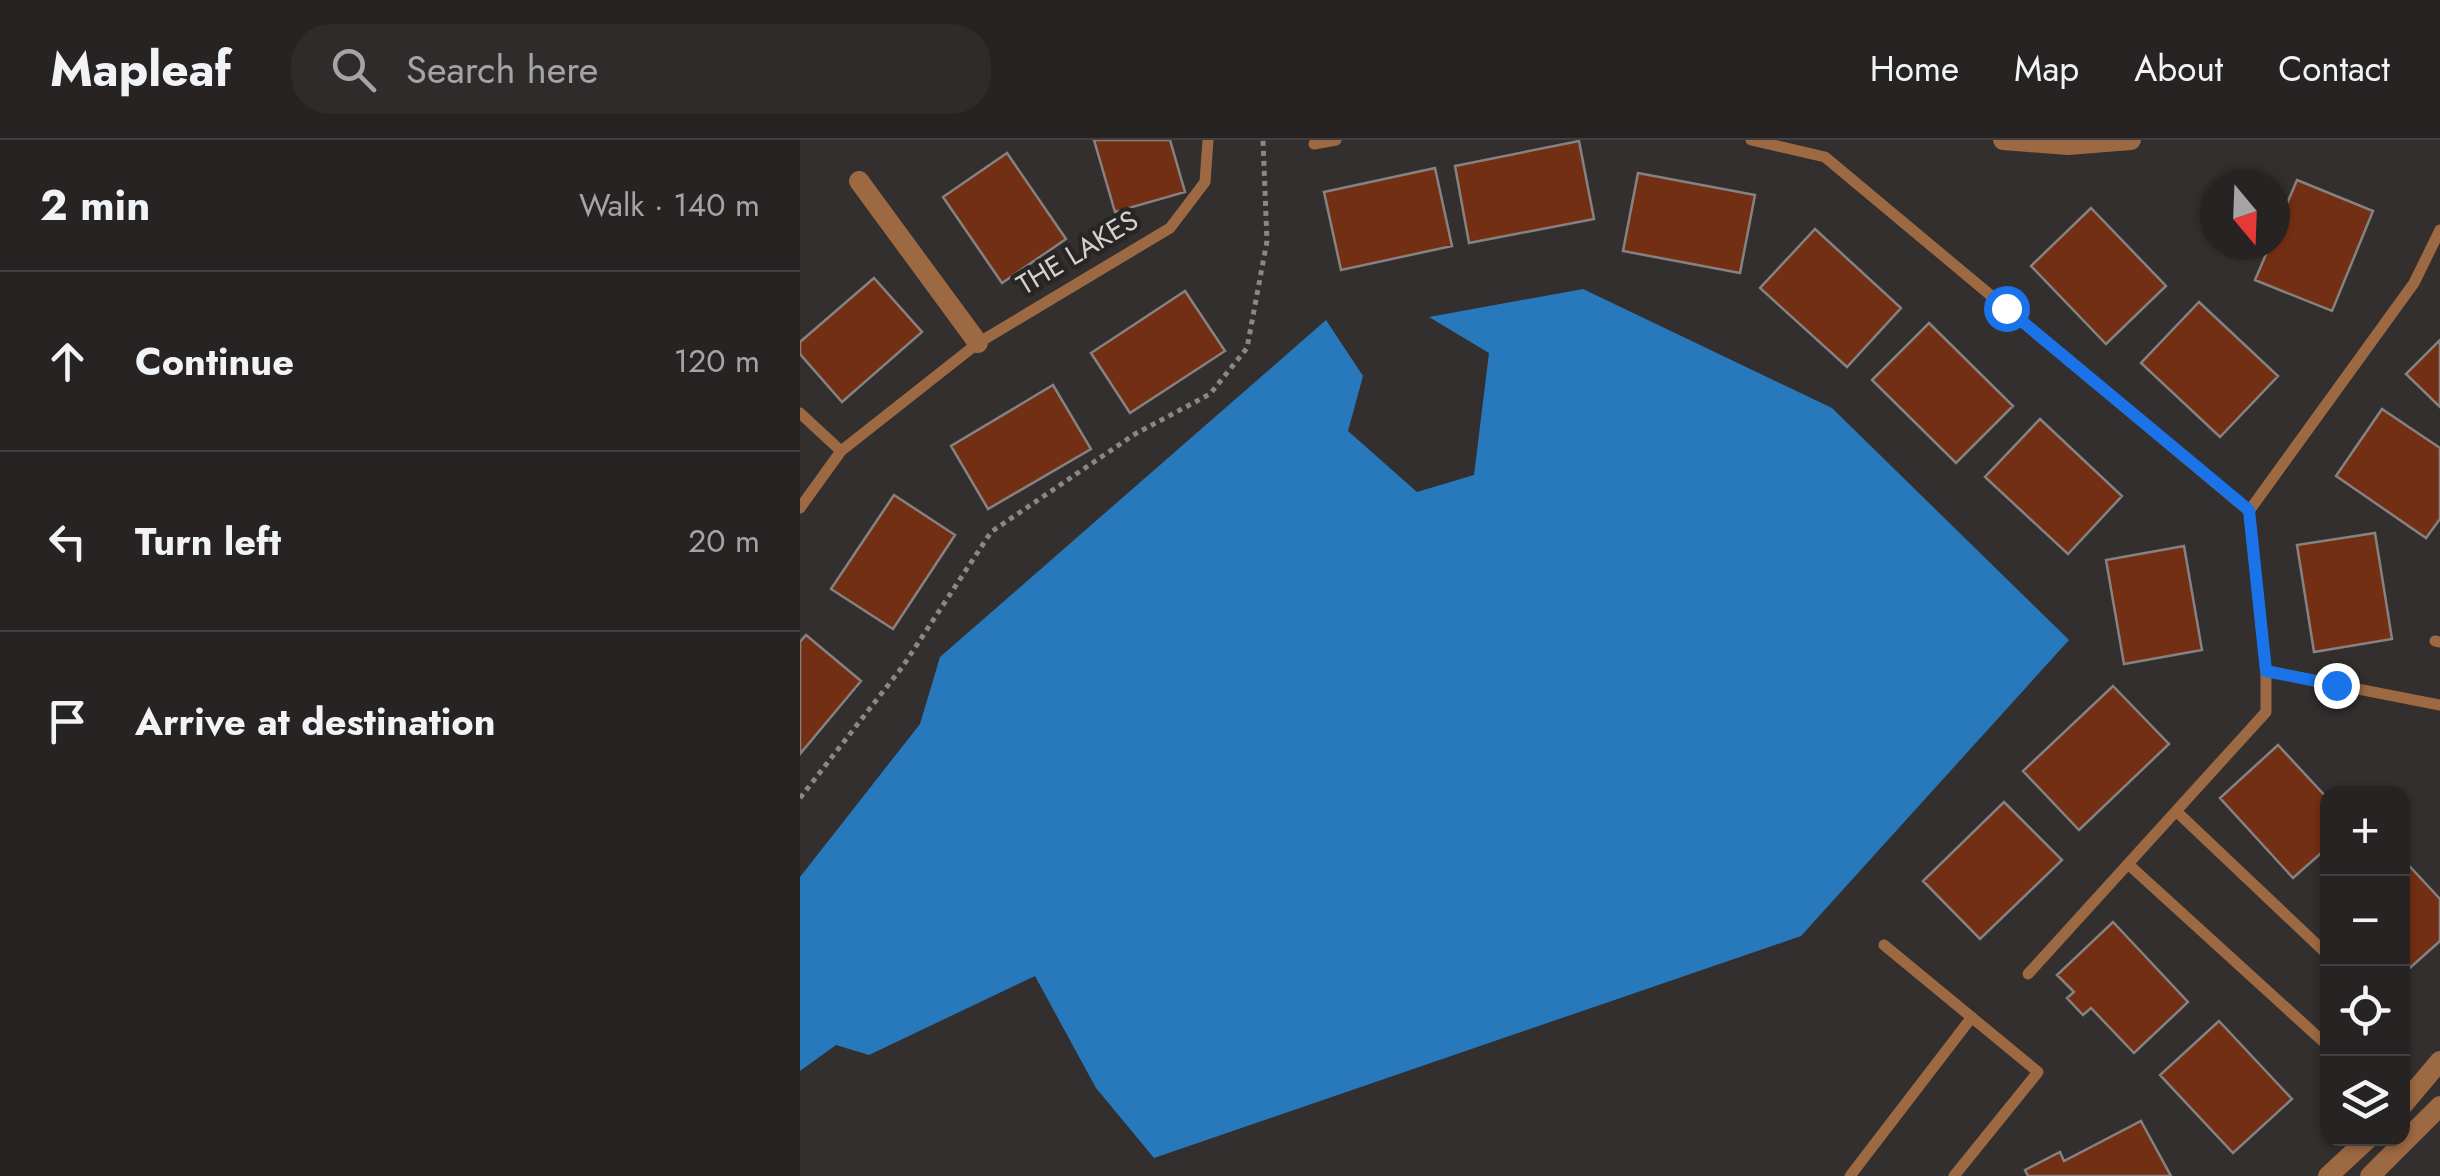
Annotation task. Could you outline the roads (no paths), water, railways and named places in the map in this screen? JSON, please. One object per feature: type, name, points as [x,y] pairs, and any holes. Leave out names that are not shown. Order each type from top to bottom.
[{"type":"street","points":[[2003,140],[2068,144],[2132,140]]},
{"type":"street","points":[[859,182],[978,343]]},
{"type":"street","points":[[2410,1097],[2440,1061]]},
{"type":"street","points":[[2370,1176],[2440,1106]]},
{"type":"street","points":[[2328,1176],[2360,1146]]},
{"type":"lane","name":"THE LAKES","points":[[800,508],[840,452],[978,343],[1170,228],[1206,182],[1208,140]]},
{"type":"lane","points":[[1314,144],[1336,140]]},
{"type":"lane","points":[[1751,140],[1824,157],[2249,510]]},
{"type":"lane","points":[[2028,974],[2266,712],[2266,671],[2249,510],[2414,283],[2440,230]]},
{"type":"lane","points":[[800,413],[840,452]]},
{"type":"lane","points":[[2266,671],[2440,705]]},
{"type":"lane","points":[[2176,810],[2320,947]]},
{"type":"lane","points":[[2128,864],[2320,1039]]},
{"type":"lane","points":[[1884,945],[2038,1072],[1954,1176]]},
{"type":"lane","points":[[1850,1176],[1972,1017]]},
{"type":"water","points":[[1583,289],[1832,408],[2069,640],[1801,936],[1154,1158],[1096,1088],[1035,976],[869,1055],[836,1045],[800,1071],[800,877],[920,724],[940,657],[1326,320],[1363,376],[1348,431],[1417,492],[1474,475],[1489,353],[1429,317]]}]
